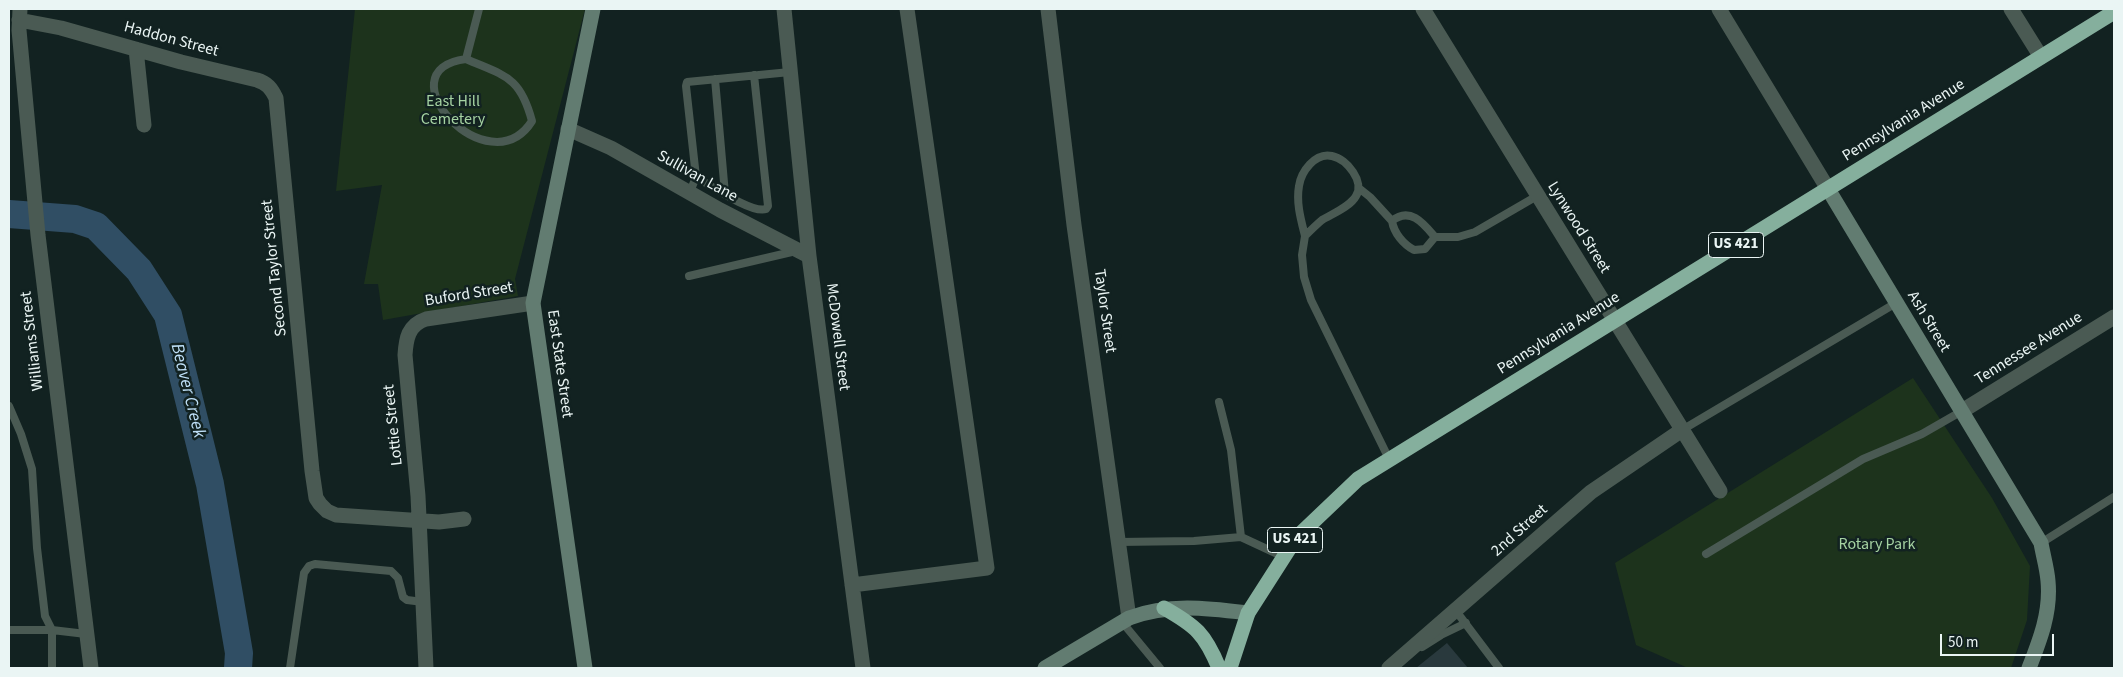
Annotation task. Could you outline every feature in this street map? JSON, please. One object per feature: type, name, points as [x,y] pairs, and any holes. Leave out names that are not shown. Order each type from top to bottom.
[{"type":"highway","name":"Pennsylvania Avenue","points":[[1248,613],[1296,538],[1358,478],[2114,12]]},
{"type":"highway","points":[[1164,608],[1188,622],[1197,630],[1211,649],[1219,668]]},
{"type":"highway","name":"US 421","points":[[1230,668],[1248,613]]},
{"type":"street","name":"East State Street","points":[[585,668],[533,302],[593,9]]},
{"type":"street","name":"McDowell Street","points":[[784,9],[804,254],[852,585],[862,668]]},
{"type":"street","points":[[852,585],[987,568],[907,9]]},
{"type":"street","name":"Taylor Street","points":[[1048,9],[1074,225],[1118,542],[1125,620]]},
{"type":"street","name":"Lynwood Street","points":[[1423,9],[1720,491]]},
{"type":"street","name":"Ash Street","points":[[1719,9],[2040,543],[2048,580],[2048,607],[2042,635],[2029,668]]},
{"type":"street","points":[[2011,9],[2041,58]]},
{"type":"street","name":"Haddon Street","points":[[19,14],[136,49],[257,80]]},
{"type":"street","name":"Williams Street","points":[[19,14],[38,236],[91,668]]},
{"type":"street","points":[[136,49],[144,126]]},
{"type":"street","name":"Second Taylor Street","points":[[257,80],[265,83],[272,89],[276,98],[310,462],[316,498],[327,511],[336,515],[418,521]]},
{"type":"street","name":"Sullivan Lane","points":[[568,129],[611,148],[720,210],[804,254]]},
{"type":"street","name":"Buford Street","points":[[413,327],[426,319],[533,302]]},
{"type":"street","name":"Tennessee Avenue","points":[[1962,411],[2114,317]]},
{"type":"street","name":"Lottie Street","points":[[413,327],[406,336],[405,356],[414,447],[424,602],[426,668]]},
{"type":"street","name":"2nd Street","points":[[1389,668],[1591,492],[1682,430]]},
{"type":"street","points":[[418,521],[439,522],[464,519]]},
{"type":"street","points":[[1045,668],[1125,620],[1164,608],[1200,608],[1248,613]]},
{"type":"lane","points":[[466,59],[479,9]]},
{"type":"lane","points":[[466,59],[510,78],[519,88],[529,107],[532,121],[527,129],[516,137],[494,141],[480,138],[466,132],[440,107],[434,96],[433,86],[436,76],[441,68],[452,62],[466,59]]},
{"type":"lane","points":[[690,192],[696,177],[686,86],[690,81],[790,72]]},
{"type":"lane","points":[[696,177],[725,194],[759,210],[766,209],[768,206],[754,75]]},
{"type":"lane","points":[[715,79],[725,194]]},
{"type":"lane","points":[[1389,459],[1311,300],[1304,277],[1302,255],[1305,236],[1299,210],[1299,186],[1306,168],[1317,158],[1331,156],[1343,162],[1357,177],[1360,189],[1392,221],[1393,228],[1405,245],[1414,250],[1425,249],[1435,237]]},
{"type":"lane","points":[[1305,236],[1320,222],[1355,198],[1360,189]]},
{"type":"lane","points":[[1435,237],[1458,237],[1475,232],[1537,196]]},
{"type":"lane","points":[[1392,221],[1397,217],[1408,215],[1420,219],[1435,237]]},
{"type":"lane","points":[[689,276],[804,254]]},
{"type":"lane","points":[[1682,430],[1896,303]]},
{"type":"lane","points":[[1219,402],[1231,450],[1242,537]]},
{"type":"lane","points":[[9,406],[21,434],[32,469],[44,616],[52,630],[52,668]]},
{"type":"lane","points":[[1706,554],[1863,459],[1922,434],[1962,411]]},
{"type":"lane","points":[[2040,543],[2114,498]]},
{"type":"lane","points":[[1118,542],[1194,541],[1242,537],[1284,557]]},
{"type":"lane","points":[[290,668],[304,573],[309,566],[315,564],[391,571],[398,578],[404,597],[408,600],[424,602]]},
{"type":"lane","points":[[1456,611],[1500,668]]},
{"type":"lane","points":[[1125,620],[1160,668]]},
{"type":"lane","points":[[1398,668],[1420,649],[1441,635],[1466,623]]},
{"type":"lane","points":[[9,630],[52,630],[86,634]]},
{"type":"green space","name":"East Hill Cemetery","points":[[355,9],[585,9],[515,279],[518,296],[383,320],[378,284],[364,284],[382,185],[336,191]]},
{"type":"green space","name":"Rotary Park","points":[[1913,378],[1992,498],[2030,566],[2027,620],[2011,668],[1688,668],[1636,645],[1615,563]]},
{"type":"building","points":[[1447,643],[1468,668],[1416,668]]},
{"type":"waterway","name":"Beaver Creek","points":[[9,214],[75,219],[96,226],[139,270],[168,315],[210,484],[239,653],[238,668]]}]
